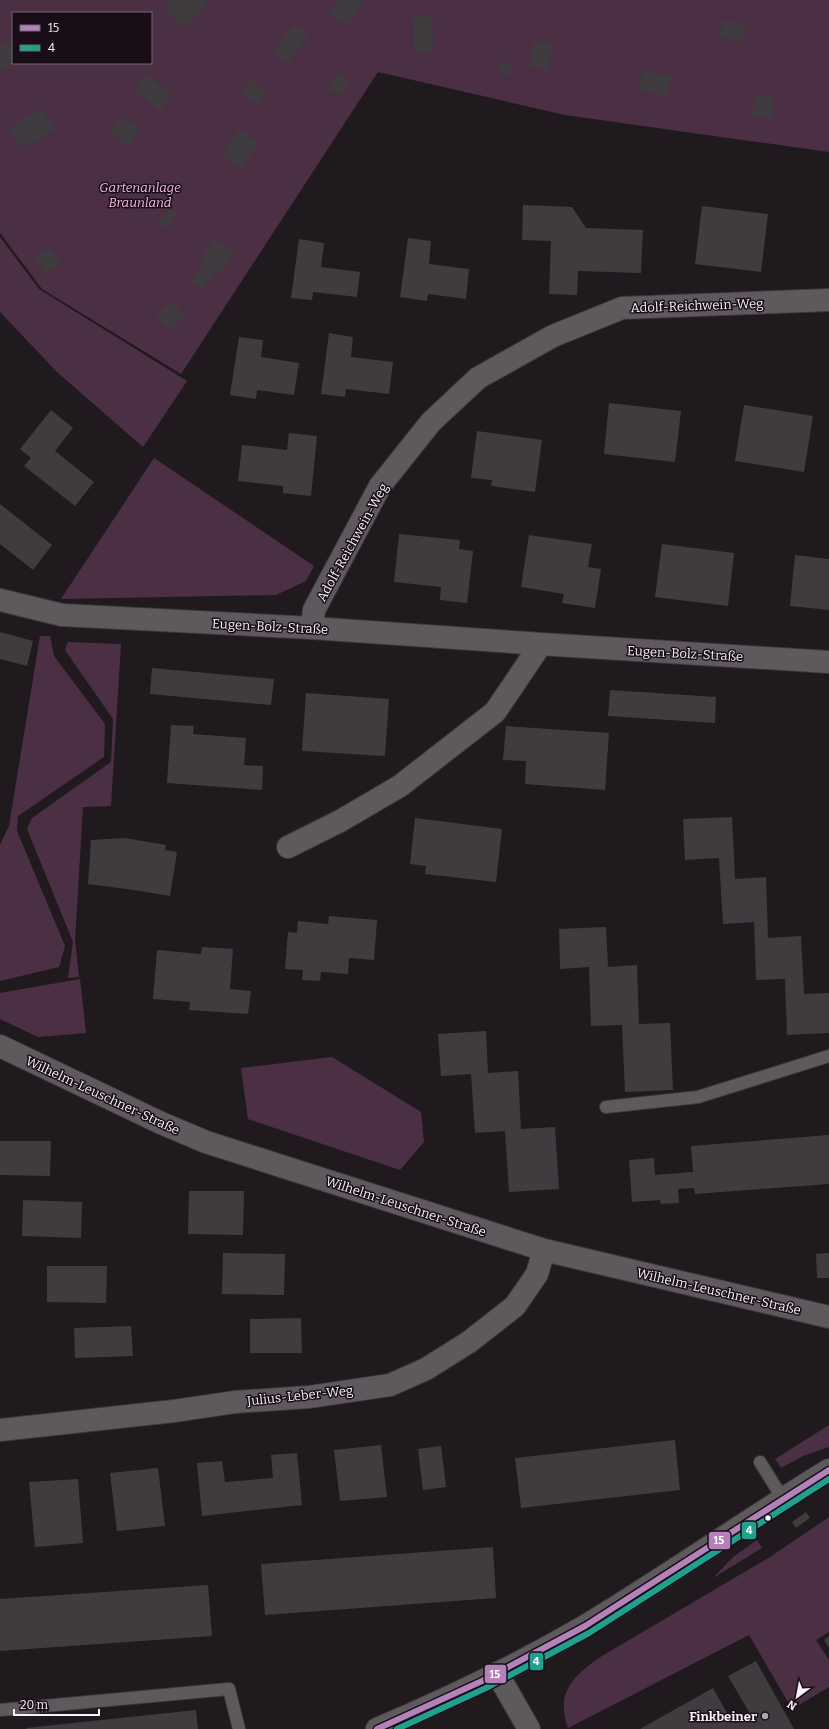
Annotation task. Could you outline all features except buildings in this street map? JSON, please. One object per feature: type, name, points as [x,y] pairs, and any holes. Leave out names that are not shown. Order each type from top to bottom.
[{"type":"street","name":"Adolf-Reichwein-Weg","points":[[312,628],[314,610],[380,486],[431,422],[478,378],[553,336],[622,308],[829,300]]},
{"type":"street","name":"Eugen-Bolz-Straße","points":[[0,600],[62,615],[312,628],[829,662]]},
{"type":"street","points":[[288,847],[340,821],[400,786],[495,712],[541,644]]},
{"type":"street","name":"Wilhelm-Leuschner-Straße","points":[[0,1046],[161,1123],[206,1142],[544,1250],[829,1317]]},
{"type":"street","name":"Julius-Leber-Weg","points":[[0,1430],[174,1411],[235,1402],[309,1397],[390,1385],[426,1368],[469,1342],[515,1306],[537,1274],[544,1250]]},
{"type":"street","points":[[377,1729],[447,1698],[584,1626],[829,1470]]},
{"type":"street","points":[[497,1673],[529,1729]]},
{"type":"lane","points":[[606,1107],[698,1097],[829,1056]]},
{"type":"lane","points":[[760,1462],[783,1499]]},
{"type":"lane","points":[[0,1710],[229,1689],[239,1729]]},
{"type":"green space","name":"Gartenanlage Braunland","points":[[0,0],[829,0],[829,152],[565,115],[378,72],[181,374],[42,289],[0,233]]},
{"type":"green space","points":[[0,237],[39,289],[187,381],[143,447],[57,372],[0,312]]},
{"type":"green space","points":[[154,458],[314,566],[306,581],[276,595],[61,599]]},
{"type":"green space","points":[[40,636],[50,636],[54,656],[105,724],[104,757],[18,816],[17,831],[65,946],[59,967],[0,981],[0,845],[9,826]]},
{"type":"green space","points":[[68,642],[121,644],[111,806],[83,807],[75,940],[79,977],[68,978],[73,942],[27,829],[32,818],[111,762],[113,719],[65,650]]},
{"type":"green space","points":[[80,979],[86,1033],[38,1037],[0,1019],[0,993]]},
{"type":"green space","points":[[332,1057],[421,1112],[424,1142],[400,1170],[248,1119],[241,1068]]},
{"type":"green space","points":[[829,1425],[829,1447],[803,1456],[781,1468],[775,1459]]},
{"type":"green space","points":[[829,1517],[829,1632],[816,1640],[829,1660],[829,1687],[792,1709],[749,1635],[568,1728],[564,1704],[566,1694],[570,1686],[583,1670],[602,1656],[770,1557]]},
{"type":"green space","points":[[757,1540],[762,1548],[713,1578],[733,1557]]},
{"type":"transit line","name":"15","points":[[377,1729],[482,1681],[585,1626],[829,1470]]},
{"type":"transit line","name":"4","points":[[397,1729],[486,1688],[589,1633],[829,1479]]},
{"type":"place","name":"Finkbeiner","points":[[765,1716]]}]
